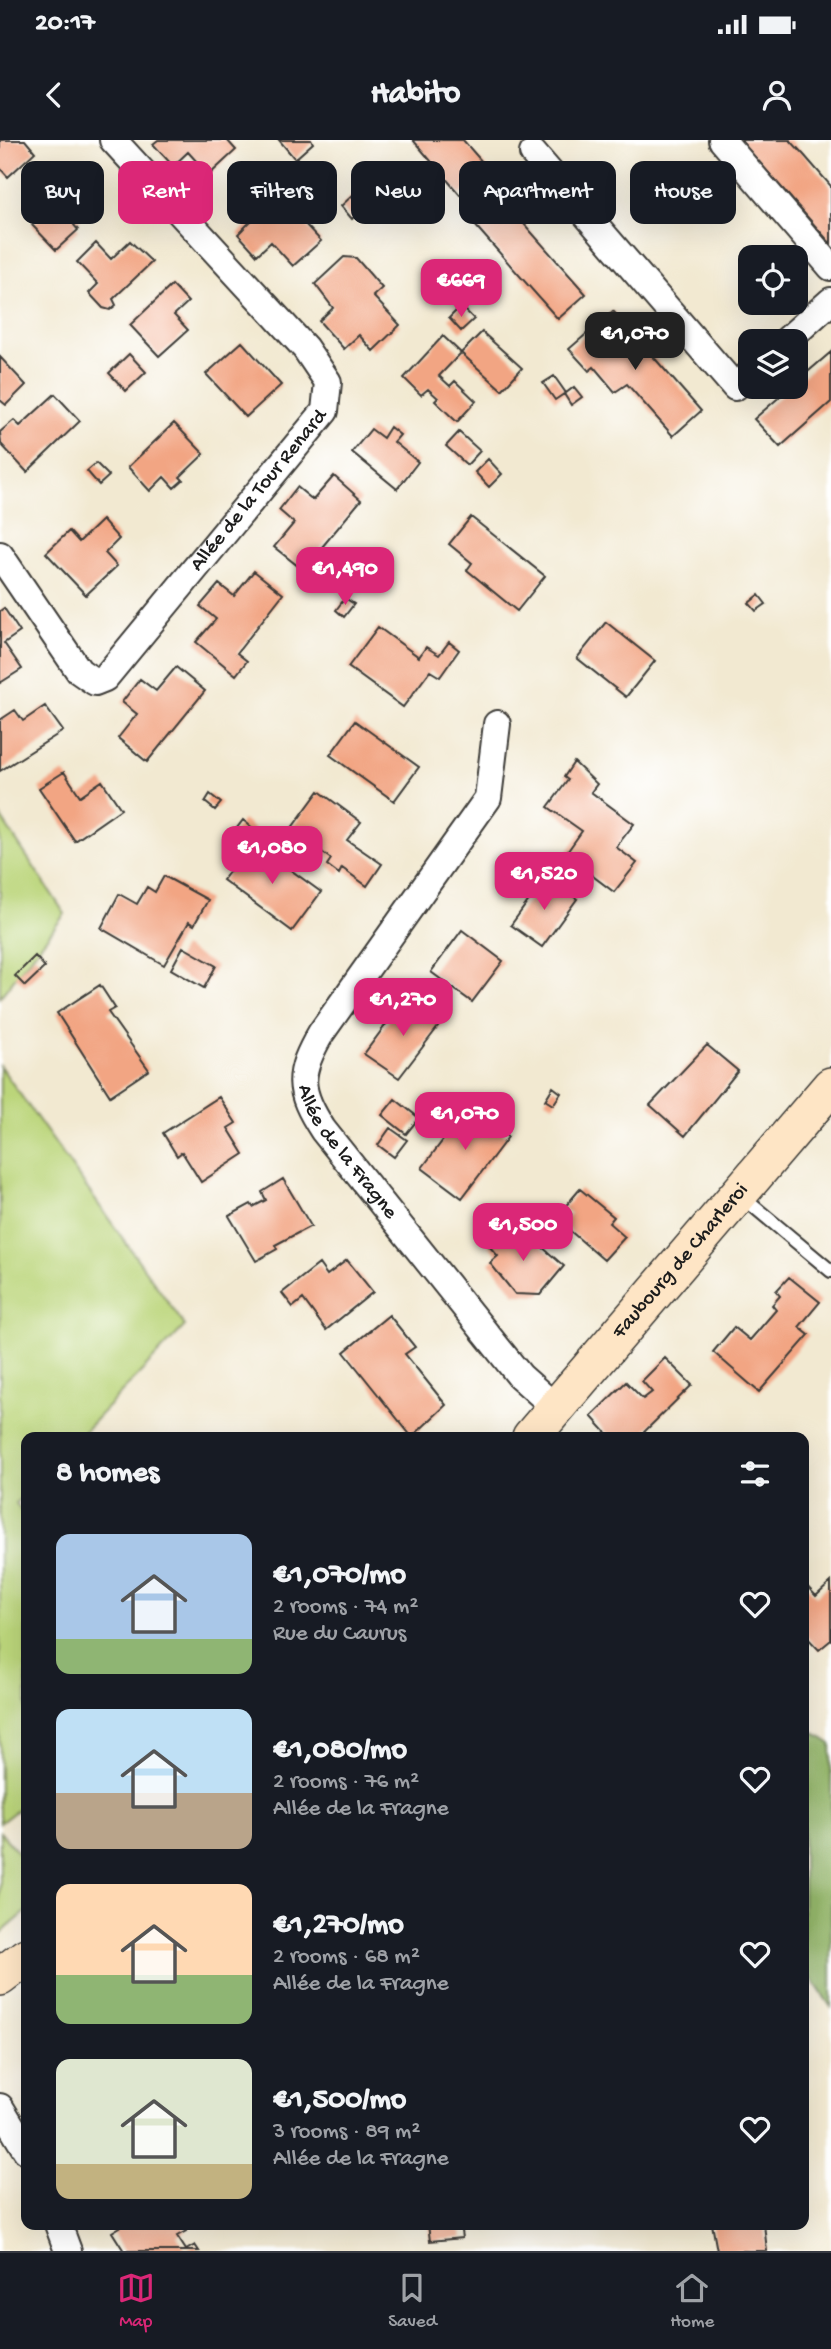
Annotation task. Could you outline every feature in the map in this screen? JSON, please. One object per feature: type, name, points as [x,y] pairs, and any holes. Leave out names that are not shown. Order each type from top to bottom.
[{"type":"main road","name":"Faubourg de Charleroi","points":[[535,1432],[831,1086]]},
{"type":"main road","points":[[0,1977],[21,1961]]},
{"type":"street","name":"Allée de la Tour Renard","points":[[0,555],[79,671],[95,682],[105,678],[325,411],[328,382],[305,348],[113,140]]},
{"type":"street","points":[[722,140],[831,267]]},
{"type":"street","points":[[535,144],[735,387],[738,384]]},
{"type":"street","points":[[800,329],[831,301]]},
{"type":"street","name":"Allée de la Fragne","points":[[497,724],[488,798],[321,1032],[307,1057],[302,1079],[307,1105],[323,1130],[520,1376],[556,1408]]},
{"type":"street","points":[[0,2107],[21,2142]]},
{"type":"street","points":[[60,2230],[68,2251]]},
{"type":"lane","points":[[739,1194],[831,1271]]},
{"type":"green space","points":[[0,816],[65,914],[0,997]]},
{"type":"green space","points":[[0,1066],[185,1326],[84,1432],[21,1432],[21,1498],[16,1503],[21,1511],[21,1807],[0,1823]]},
{"type":"green space","points":[[809,1730],[831,1744],[831,2007],[809,1975]]},
{"type":"green space","points":[[0,1832],[21,1856],[21,1916],[0,1934]]},
{"type":"building","points":[[0,140],[25,140],[35,152],[25,161],[21,161],[21,165],[8,177],[0,168]]},
{"type":"building","points":[[158,140],[227,140],[236,150],[213,171],[213,161],[196,161],[188,152],[178,161],[168,161],[153,144]]},
{"type":"building","points":[[279,140],[311,140],[313,143],[295,159]]},
{"type":"building","points":[[413,140],[463,140],[481,161],[459,161],[459,194],[445,177],[445,161],[431,161]]},
{"type":"building","points":[[740,140],[790,140],[804,155],[831,186],[831,244]]},
{"type":"building","points":[[351,197],[351,218],[341,206]]},
{"type":"building","points":[[75,224],[78,230],[56,250],[32,225]]},
{"type":"building","points":[[248,224],[305,224],[321,241],[293,266],[271,242],[257,255],[238,234]]},
{"type":"building","points":[[474,224],[524,224],[586,294],[558,319]]},
{"type":"building","points":[[130,241],[152,262],[113,299],[116,305],[110,310],[103,308],[89,293],[98,284],[77,262],[96,243],[111,259]]},
{"type":"building","points":[[344,257],[356,258],[382,288],[373,296],[400,325],[373,351],[359,335],[344,349],[319,321],[333,308],[315,284]]},
{"type":"building","points":[[172,285],[188,302],[174,315],[188,330],[159,356],[130,325]]},
{"type":"building","points":[[461,306],[474,319],[461,331],[449,318]]},
{"type":"building","points":[[613,311],[701,411],[673,436],[627,384],[615,392],[594,367],[589,371],[569,349]]},
{"type":"building","points":[[482,332],[522,368],[502,390],[461,353]]},
{"type":"building","points":[[443,336],[461,353],[439,376],[450,386],[455,381],[476,401],[457,422],[435,401],[438,398],[428,389],[421,395],[404,378]]},
{"type":"building","points":[[242,342],[281,385],[246,417],[206,374]]},
{"type":"building","points":[[831,352],[831,402],[780,447],[754,419],[777,399],[808,399],[808,372]]},
{"type":"building","points":[[129,354],[146,372],[126,391],[109,373]]},
{"type":"building","points":[[0,357],[26,385],[6,405],[0,400]]},
{"type":"building","points":[[554,376],[566,393],[574,387],[582,397],[571,405],[564,394],[555,400],[543,383]]},
{"type":"building","points":[[55,394],[80,421],[27,472],[1,444],[0,432],[14,420],[20,426]]},
{"type":"building","points":[[174,423],[204,454],[180,477],[183,480],[174,488],[164,477],[150,491],[128,467]]},
{"type":"building","points":[[390,427],[400,435],[394,442],[418,462],[397,489],[352,452],[371,429],[383,438]]},
{"type":"building","points":[[459,432],[480,451],[467,465],[446,446]]},
{"type":"building","points":[[488,459],[502,474],[489,487],[475,472]]},
{"type":"building","points":[[96,463],[109,476],[99,485],[87,471]]},
{"type":"building","points":[[334,476],[361,500],[303,570],[274,547],[294,523],[279,510],[297,487],[313,500]]},
{"type":"building","points":[[471,517],[545,576],[517,611],[467,570],[472,563],[449,544]]},
{"type":"building","points":[[102,520],[119,539],[105,553],[117,566],[86,595],[46,553],[69,531],[79,542]]},
{"type":"building","points":[[254,571],[283,594],[237,653],[247,661],[236,675],[196,642],[216,619],[200,606],[219,584],[234,596]]},
{"type":"building","points":[[759,595],[766,604],[756,611],[749,603]]},
{"type":"building","points":[[345,598],[354,604],[344,617],[336,610]]},
{"type":"building","points":[[4,608],[20,632],[4,643],[22,669],[0,683],[0,611]]},
{"type":"building","points":[[606,622],[655,661],[626,697],[577,658]]},
{"type":"building","points":[[378,627],[419,657],[426,647],[439,655],[449,642],[459,650],[440,677],[430,671],[403,707],[348,667]]},
{"type":"building","points":[[176,667],[205,691],[147,762],[118,738],[137,714],[122,702],[140,679],[156,691]]},
{"type":"building","points":[[45,706],[63,731],[0,771],[0,720],[15,710],[23,721]]},
{"type":"building","points":[[355,721],[419,767],[394,801],[330,755]]},
{"type":"building","points":[[574,762],[597,784],[591,792],[634,824],[616,847],[637,863],[614,892],[565,855],[582,831],[548,807],[568,780],[564,777]]},
{"type":"building","points":[[64,772],[80,796],[102,781],[121,809],[75,841],[39,788]]},
{"type":"building","points":[[319,791],[361,822],[347,840],[382,864],[367,886],[342,868],[339,874],[327,865],[331,859],[291,829]]},
{"type":"building","points":[[210,794],[221,803],[215,810],[205,802]]},
{"type":"building","points":[[243,820],[255,830],[239,850],[227,841]]},
{"type":"building","points":[[252,842],[321,892],[292,931],[223,880]]},
{"type":"building","points":[[164,876],[208,900],[194,925],[189,922],[164,965],[101,928],[119,894],[137,904],[147,887],[155,892]]},
{"type":"building","points":[[546,877],[577,899],[542,947],[511,925]]},
{"type":"building","points":[[462,930],[503,961],[472,1002],[431,972]]},
{"type":"building","points":[[183,947],[216,966],[204,988],[171,969]]},
{"type":"building","points":[[35,956],[45,967],[25,986],[15,976]]},
{"type":"building","points":[[100,985],[115,1008],[108,1012],[149,1070],[110,1096],[57,1013]]},
{"type":"building","points":[[407,996],[441,1023],[399,1078],[364,1054]]},
{"type":"building","points":[[707,1045],[738,1071],[685,1136],[650,1105]]},
{"type":"building","points":[[553,1087],[561,1093],[553,1105],[545,1100]]},
{"type":"building","points":[[219,1097],[236,1123],[228,1128],[244,1154],[201,1182],[182,1152],[177,1156],[163,1133]]},
{"type":"building","points":[[395,1099],[419,1118],[406,1134],[382,1115]]},
{"type":"building","points":[[468,1107],[508,1137],[462,1198],[422,1168]]},
{"type":"building","points":[[390,1128],[407,1140],[394,1157],[378,1145]]},
{"type":"building","points":[[283,1179],[311,1226],[275,1245],[277,1249],[256,1261],[229,1216],[251,1204],[253,1207],[266,1200],[262,1192]]},
{"type":"building","points":[[580,1189],[614,1217],[609,1223],[625,1237],[604,1260],[562,1224],[571,1214],[564,1208]]},
{"type":"building","points":[[513,1223],[528,1244],[533,1239],[564,1266],[540,1295],[515,1294],[490,1263],[498,1256],[488,1245]]},
{"type":"building","points":[[347,1260],[373,1292],[326,1330],[303,1299],[293,1307],[282,1293],[319,1264],[327,1275]]},
{"type":"building","points":[[789,1277],[820,1302],[799,1327],[809,1335],[759,1392],[713,1352],[734,1327],[750,1340],[776,1310],[772,1305],[780,1296],[776,1291]]},
{"type":"building","points":[[389,1315],[415,1347],[405,1354],[446,1405],[417,1432],[408,1432],[344,1352]]},
{"type":"building","points":[[665,1358],[692,1385],[644,1432],[605,1432],[591,1416],[626,1382],[643,1399],[652,1392],[642,1381]]},
{"type":"building","points":[[831,1582],[831,1640],[819,1650],[809,1639],[809,1588],[816,1596]]},
{"type":"building","points":[[185,2230],[177,2236],[186,2250],[195,2245],[199,2251],[124,2251],[112,2232]]},
{"type":"building","points":[[429,2230],[461,2230],[462,2238],[430,2241]]},
{"type":"building","points":[[713,2230],[765,2230],[767,2251],[717,2251]]}]
